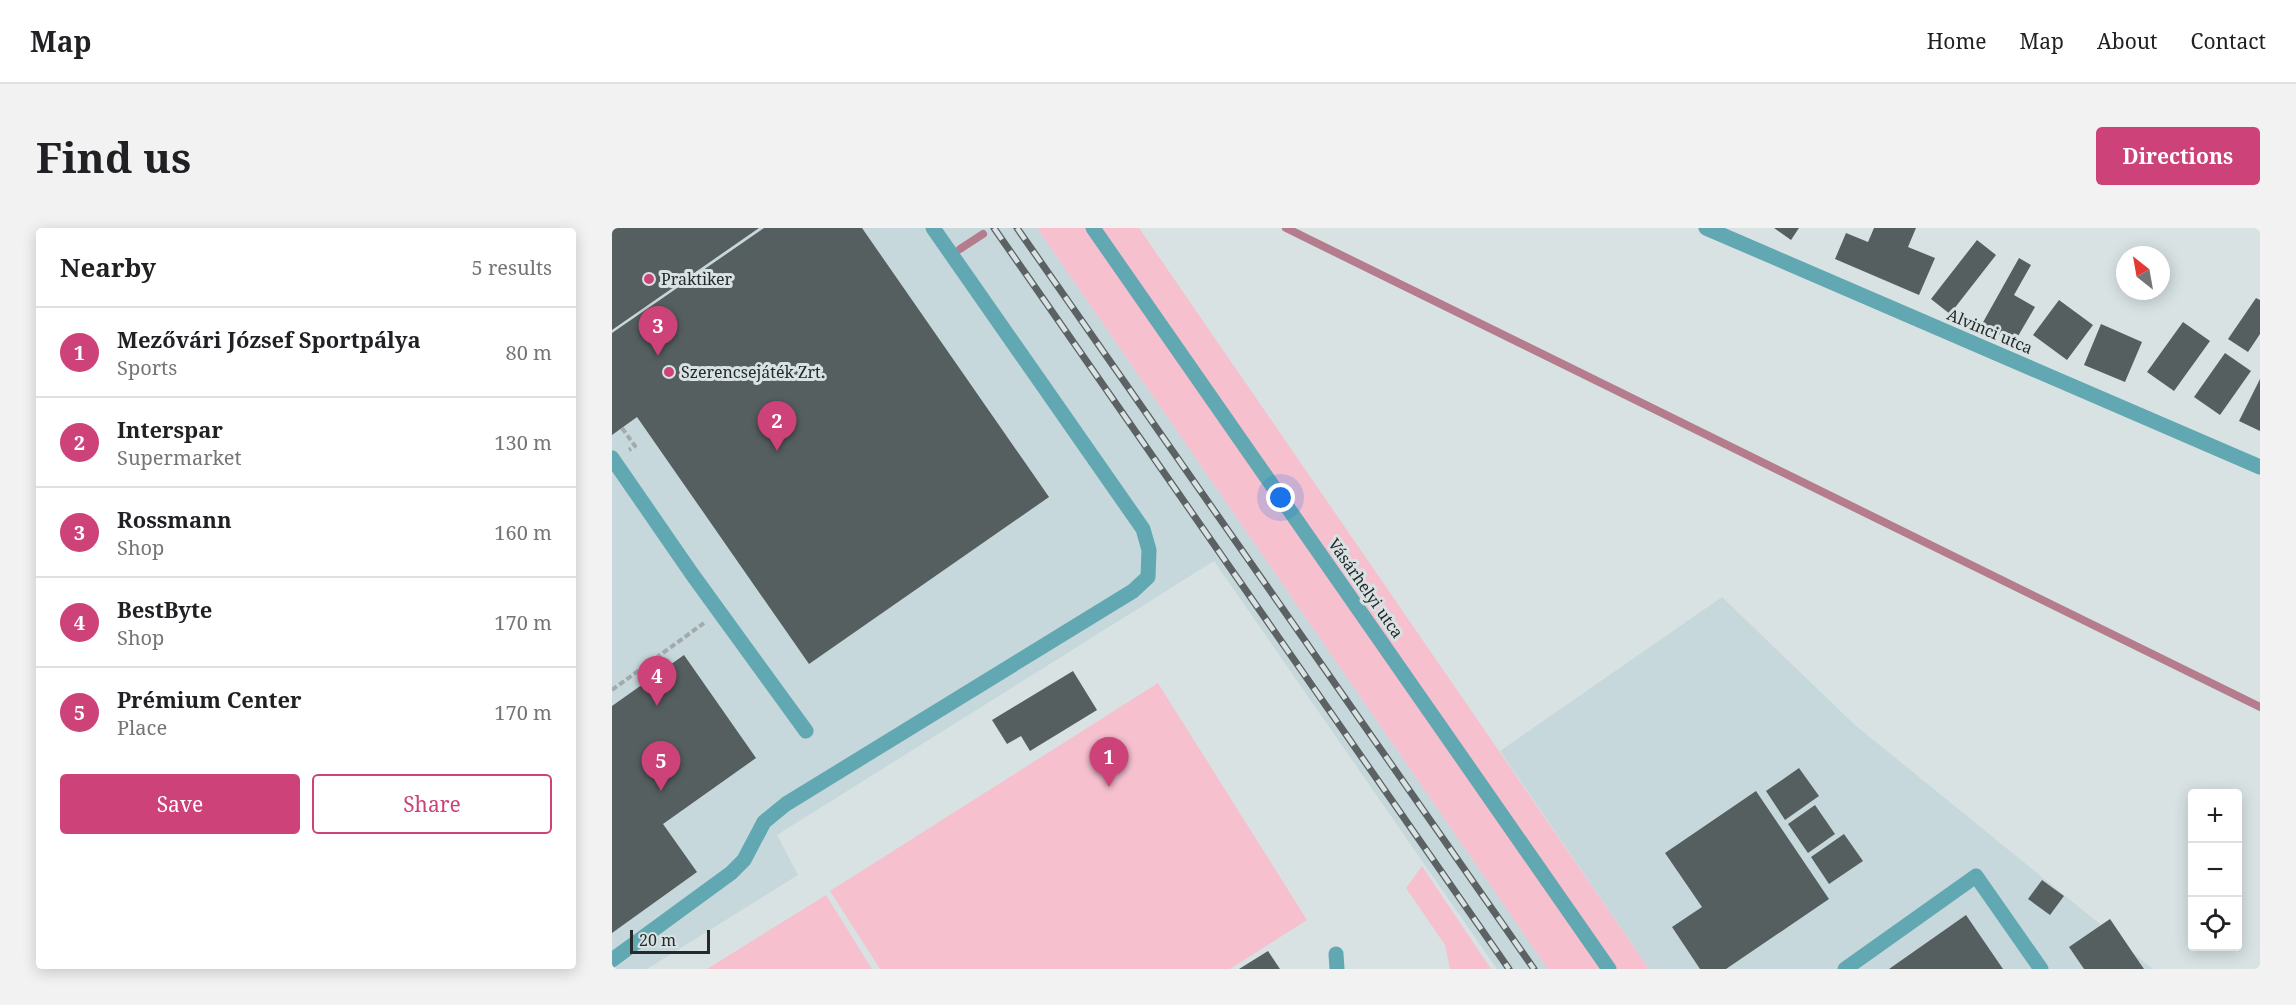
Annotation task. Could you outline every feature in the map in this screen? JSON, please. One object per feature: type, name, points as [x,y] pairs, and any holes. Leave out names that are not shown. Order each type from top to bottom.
[{"type":"street","points":[[612,960],[731,873],[744,860],[764,822],[786,804],[1133,591],[1148,577],[1149,550],[1143,529],[933,228]]},
{"type":"street","name":"Vásárhelyi utca","points":[[1093,228],[1610,969]]},
{"type":"street","name":"Alvinci utca","points":[[1706,228],[2260,467]]},
{"type":"street","points":[[612,458],[719,612],[806,731]]},
{"type":"street","points":[[1845,969],[1976,876],[2041,969]]},
{"type":"path","points":[[612,690],[719,612]]},
{"type":"shaded area","points":[[612,228],[1037,228],[1548,969],[1497,969],[1214,561],[777,835],[798,875],[647,969],[612,969]]},
{"type":"shaded area","points":[[1037,228],[1139,228],[1649,969],[1548,969]]},
{"type":"shaded area","points":[[1722,597],[1855,725],[2101,925],[2110,919],[2133,953],[2153,969],[1649,969],[1500,751]]},
{"type":"shaded area","points":[[1158,683],[1307,920],[1230,969],[880,969],[830,891]]},
{"type":"shaded area","points":[[1422,866],[1491,969],[1450,969],[1445,945],[1406,888]]},
{"type":"shaded area","points":[[826,895],[872,969],[707,969]]},
{"type":"building","name":"Praktiker","points":[[612,228],[759,228],[612,330]]},
{"type":"building","points":[[764,228],[862,228],[1049,497],[809,664],[637,417],[612,435],[612,333]]},
{"type":"building","points":[[1774,228],[1799,228],[1791,240]]},
{"type":"building","points":[[1874,228],[1916,228],[1908,247],[1935,258],[1919,295],[1835,259],[1846,233],[1868,242]]},
{"type":"building","points":[[1977,240],[1996,255],[1950,314],[1931,299]]},
{"type":"building","points":[[2019,258],[2031,265],[2014,295],[2035,307],[2014,343],[1982,324]]},
{"type":"building","points":[[2256,298],[2260,300],[2260,334],[2248,352],[2228,339]]},
{"type":"building","points":[[2059,300],[2093,325],[2067,360],[2033,335]]},
{"type":"building","points":[[2183,322],[2210,341],[2174,391],[2147,372]]},
{"type":"building","points":[[2101,324],[2142,342],[2125,382],[2084,365]]},
{"type":"building","points":[[2225,353],[2251,371],[2220,415],[2194,397]]},
{"type":"building","points":[[2260,379],[2260,431],[2239,421]]},
{"type":"building","points":[[684,655],[756,758],[663,824],[697,872],[612,933],[612,706]]},
{"type":"building","points":[[1073,671],[1097,710],[1030,751],[1021,736],[1007,744],[992,720]]},
{"type":"building","points":[[1799,768],[1819,796],[1785,820],[1766,791]]},
{"type":"building","points":[[1756,791],[1829,899],[1726,969],[1700,969],[1672,927],[1702,907],[1665,853]]},
{"type":"building","points":[[1815,805],[1835,834],[1808,853],[1788,824]]},
{"type":"building","points":[[1844,834],[1863,861],[1829,884],[1811,857]]},
{"type":"building","points":[[2042,880],[2064,896],[2050,915],[2028,899]]},
{"type":"building","points":[[1966,915],[2003,969],[1889,969]]},
{"type":"building","points":[[2110,919],[2144,969],[2084,969],[2069,947]]},
{"type":"building","points":[[1268,951],[1280,969],[1239,969]]},
{"type":"waterway","points":[[1286,228],[2260,707]]},
{"type":"waterway","points":[[960,249],[983,234]]},
{"type":"railway","points":[[994,228],[1509,969]]},
{"type":"railway","points":[[1017,228],[1534,969]]},
{"type":"place","name":"Praktiker","points":[[649,279]]},
{"type":"place","name":"Rossmann","points":[[658,356]]},
{"type":"place","name":"Szerencsejáték Zrt.","points":[[669,372]]},
{"type":"place","name":"Interspar","points":[[777,451]]},
{"type":"place","name":"BestByte","points":[[657,706]]},
{"type":"place","name":"Mezővári József Sportpálya","points":[[1109,787]]},
{"type":"place","name":"Prémium Center","points":[[661,791]]}]
